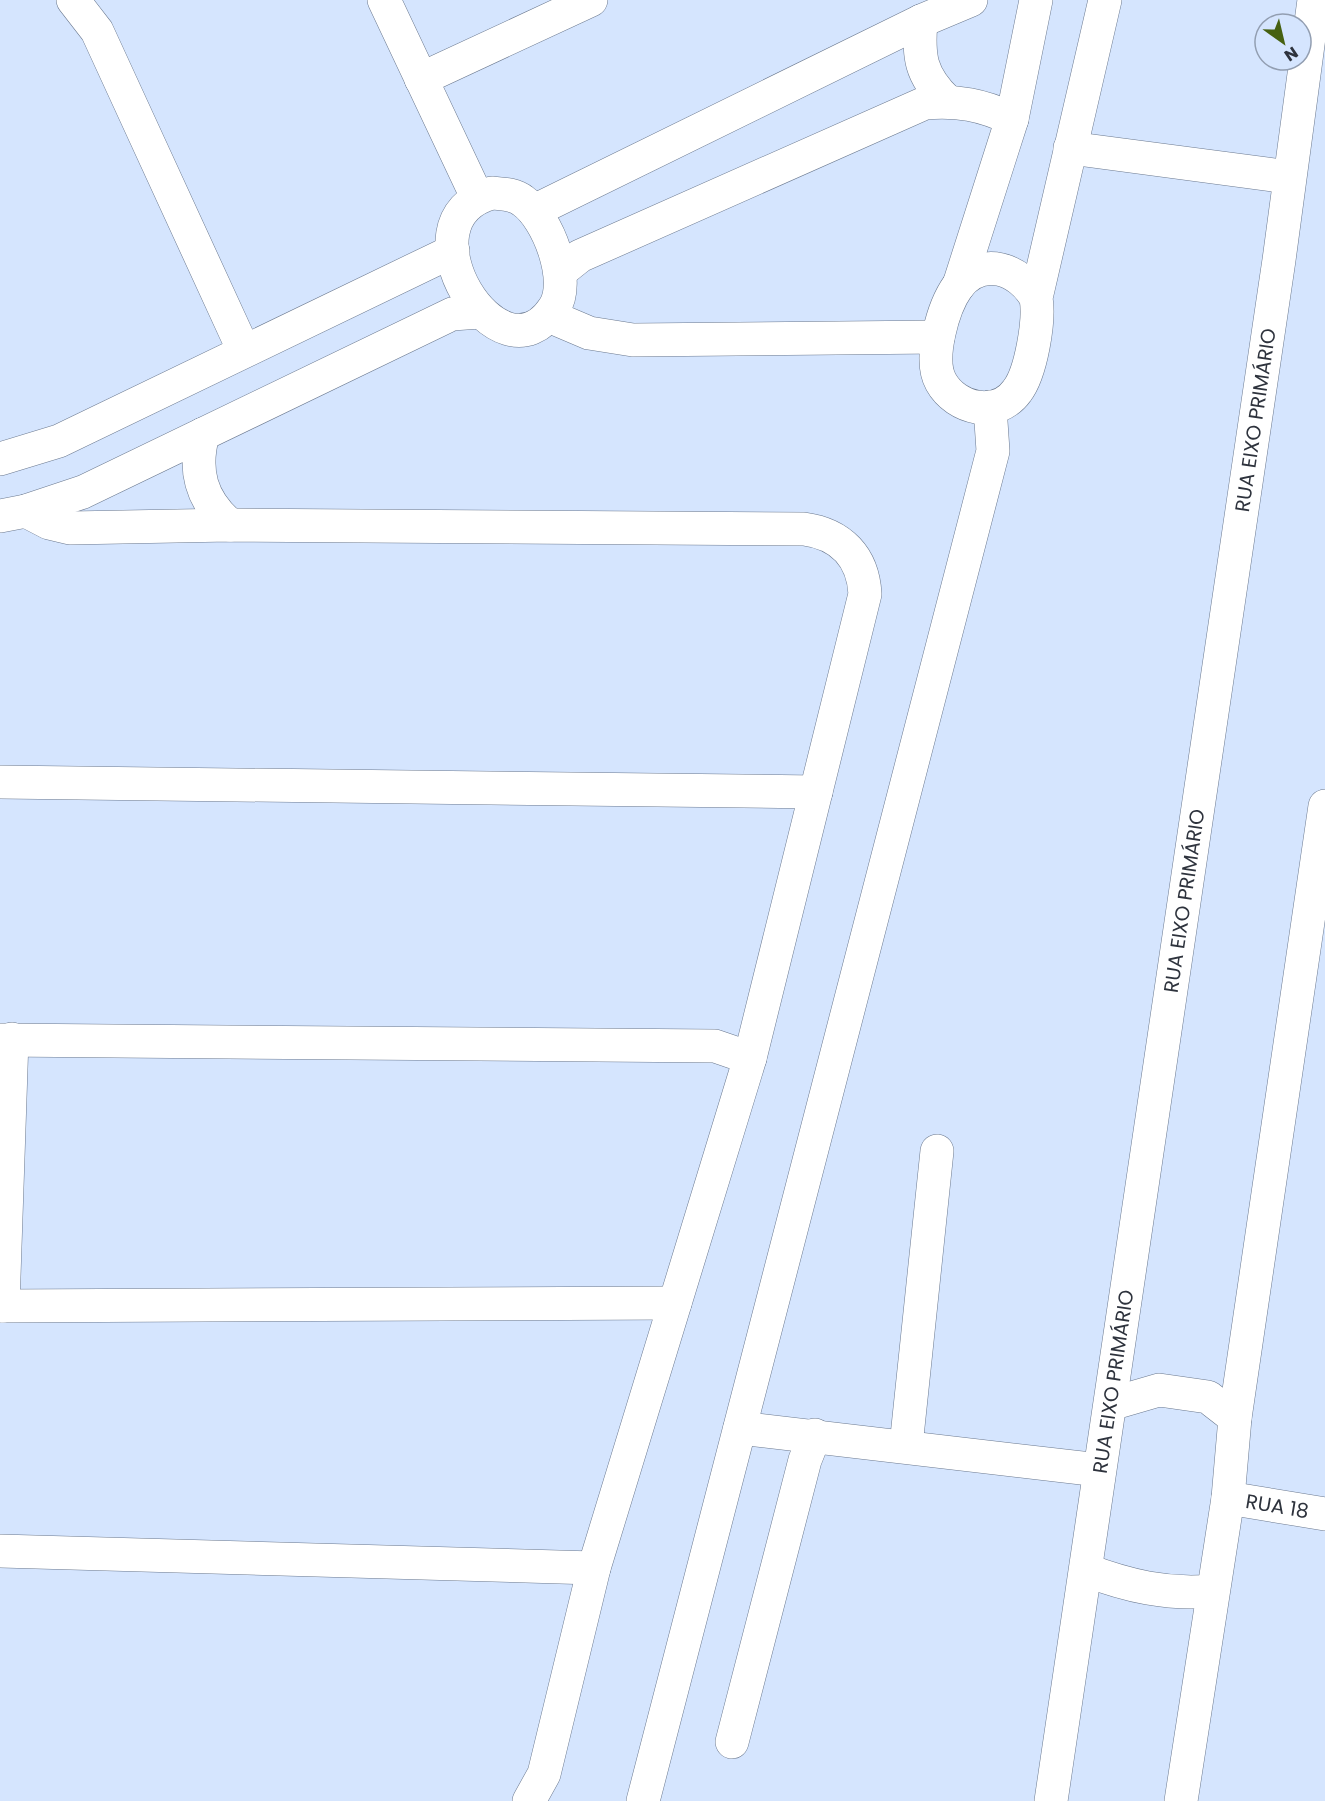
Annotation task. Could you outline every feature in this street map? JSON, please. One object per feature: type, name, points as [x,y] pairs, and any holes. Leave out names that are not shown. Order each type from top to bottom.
[{"type":"street","points":[[73,0],[97,31],[244,351]]},
{"type":"street","points":[[384,0],[477,197]]},
{"type":"street","points":[[421,79],[591,0]]},
{"type":"street","points":[[534,211],[921,21],[971,0]]},
{"type":"street","points":[[959,285],[971,275],[986,269],[1002,269],[1017,274],[1029,284],[1036,298],[1039,314],[1024,378],[1017,392],[1004,402],[990,407],[966,405],[947,392],[939,379],[936,363],[938,337],[951,298],[959,285],[1012,119],[1036,0]]},
{"type":"street","points":[[1036,298],[1105,0]]},
{"type":"street","name":"RUA EIXO PRIMÁRIO","points":[[1051,1801],[1279,260],[1314,0]]},
{"type":"street","points":[[921,21],[919,51],[923,67],[937,91],[947,101]]},
{"type":"street","points":[[560,272],[580,256],[925,103],[947,101],[991,109],[1012,119]]},
{"type":"street","points":[[1070,148],[1289,177]]},
{"type":"street","points":[[492,193],[508,194],[523,201],[534,211],[550,240],[560,272],[562,288],[558,303],[549,316],[536,326],[522,330],[506,329],[491,323],[480,312],[460,283],[452,235],[456,220],[465,207],[477,197],[492,193]]},
{"type":"street","points":[[0,459],[59,441],[453,251]]},
{"type":"street","points":[[13,514],[83,492],[452,315],[480,312]]},
{"type":"street","points":[[549,316],[589,333],[633,340],[938,337]]},
{"type":"street","points":[[643,1801],[993,452],[990,407]]},
{"type":"street","points":[[203,434],[198,468],[201,485],[217,514],[230,525]]},
{"type":"street","points":[[13,514],[70,528],[230,525],[804,529],[833,537],[854,556],[864,580],[865,594],[750,1058],[594,1568],[544,1774],[530,1801]]},
{"type":"street","points":[[0,782],[816,792]]},
{"type":"street","points":[[1181,1801],[1228,1498],[1235,1418],[1325,806]]},
{"type":"street","points":[[675,1303],[2,1306],[6,1040],[715,1046],[750,1058]]},
{"type":"street","points":[[906,1446],[938,1151]]},
{"type":"street","points":[[1111,1404],[1159,1390],[1208,1397],[1235,1418]]},
{"type":"street","points":[[740,1428],[1099,1470]]},
{"type":"street","points":[[732,1742],[805,1460],[815,1435]]},
{"type":"street","name":"RUA 18","points":[[1228,1498],[1325,1514]]},
{"type":"street","points":[[0,1551],[594,1568]]},
{"type":"street","points":[[1086,1570],[1149,1590],[1185,1593],[1212,1591]]}]
